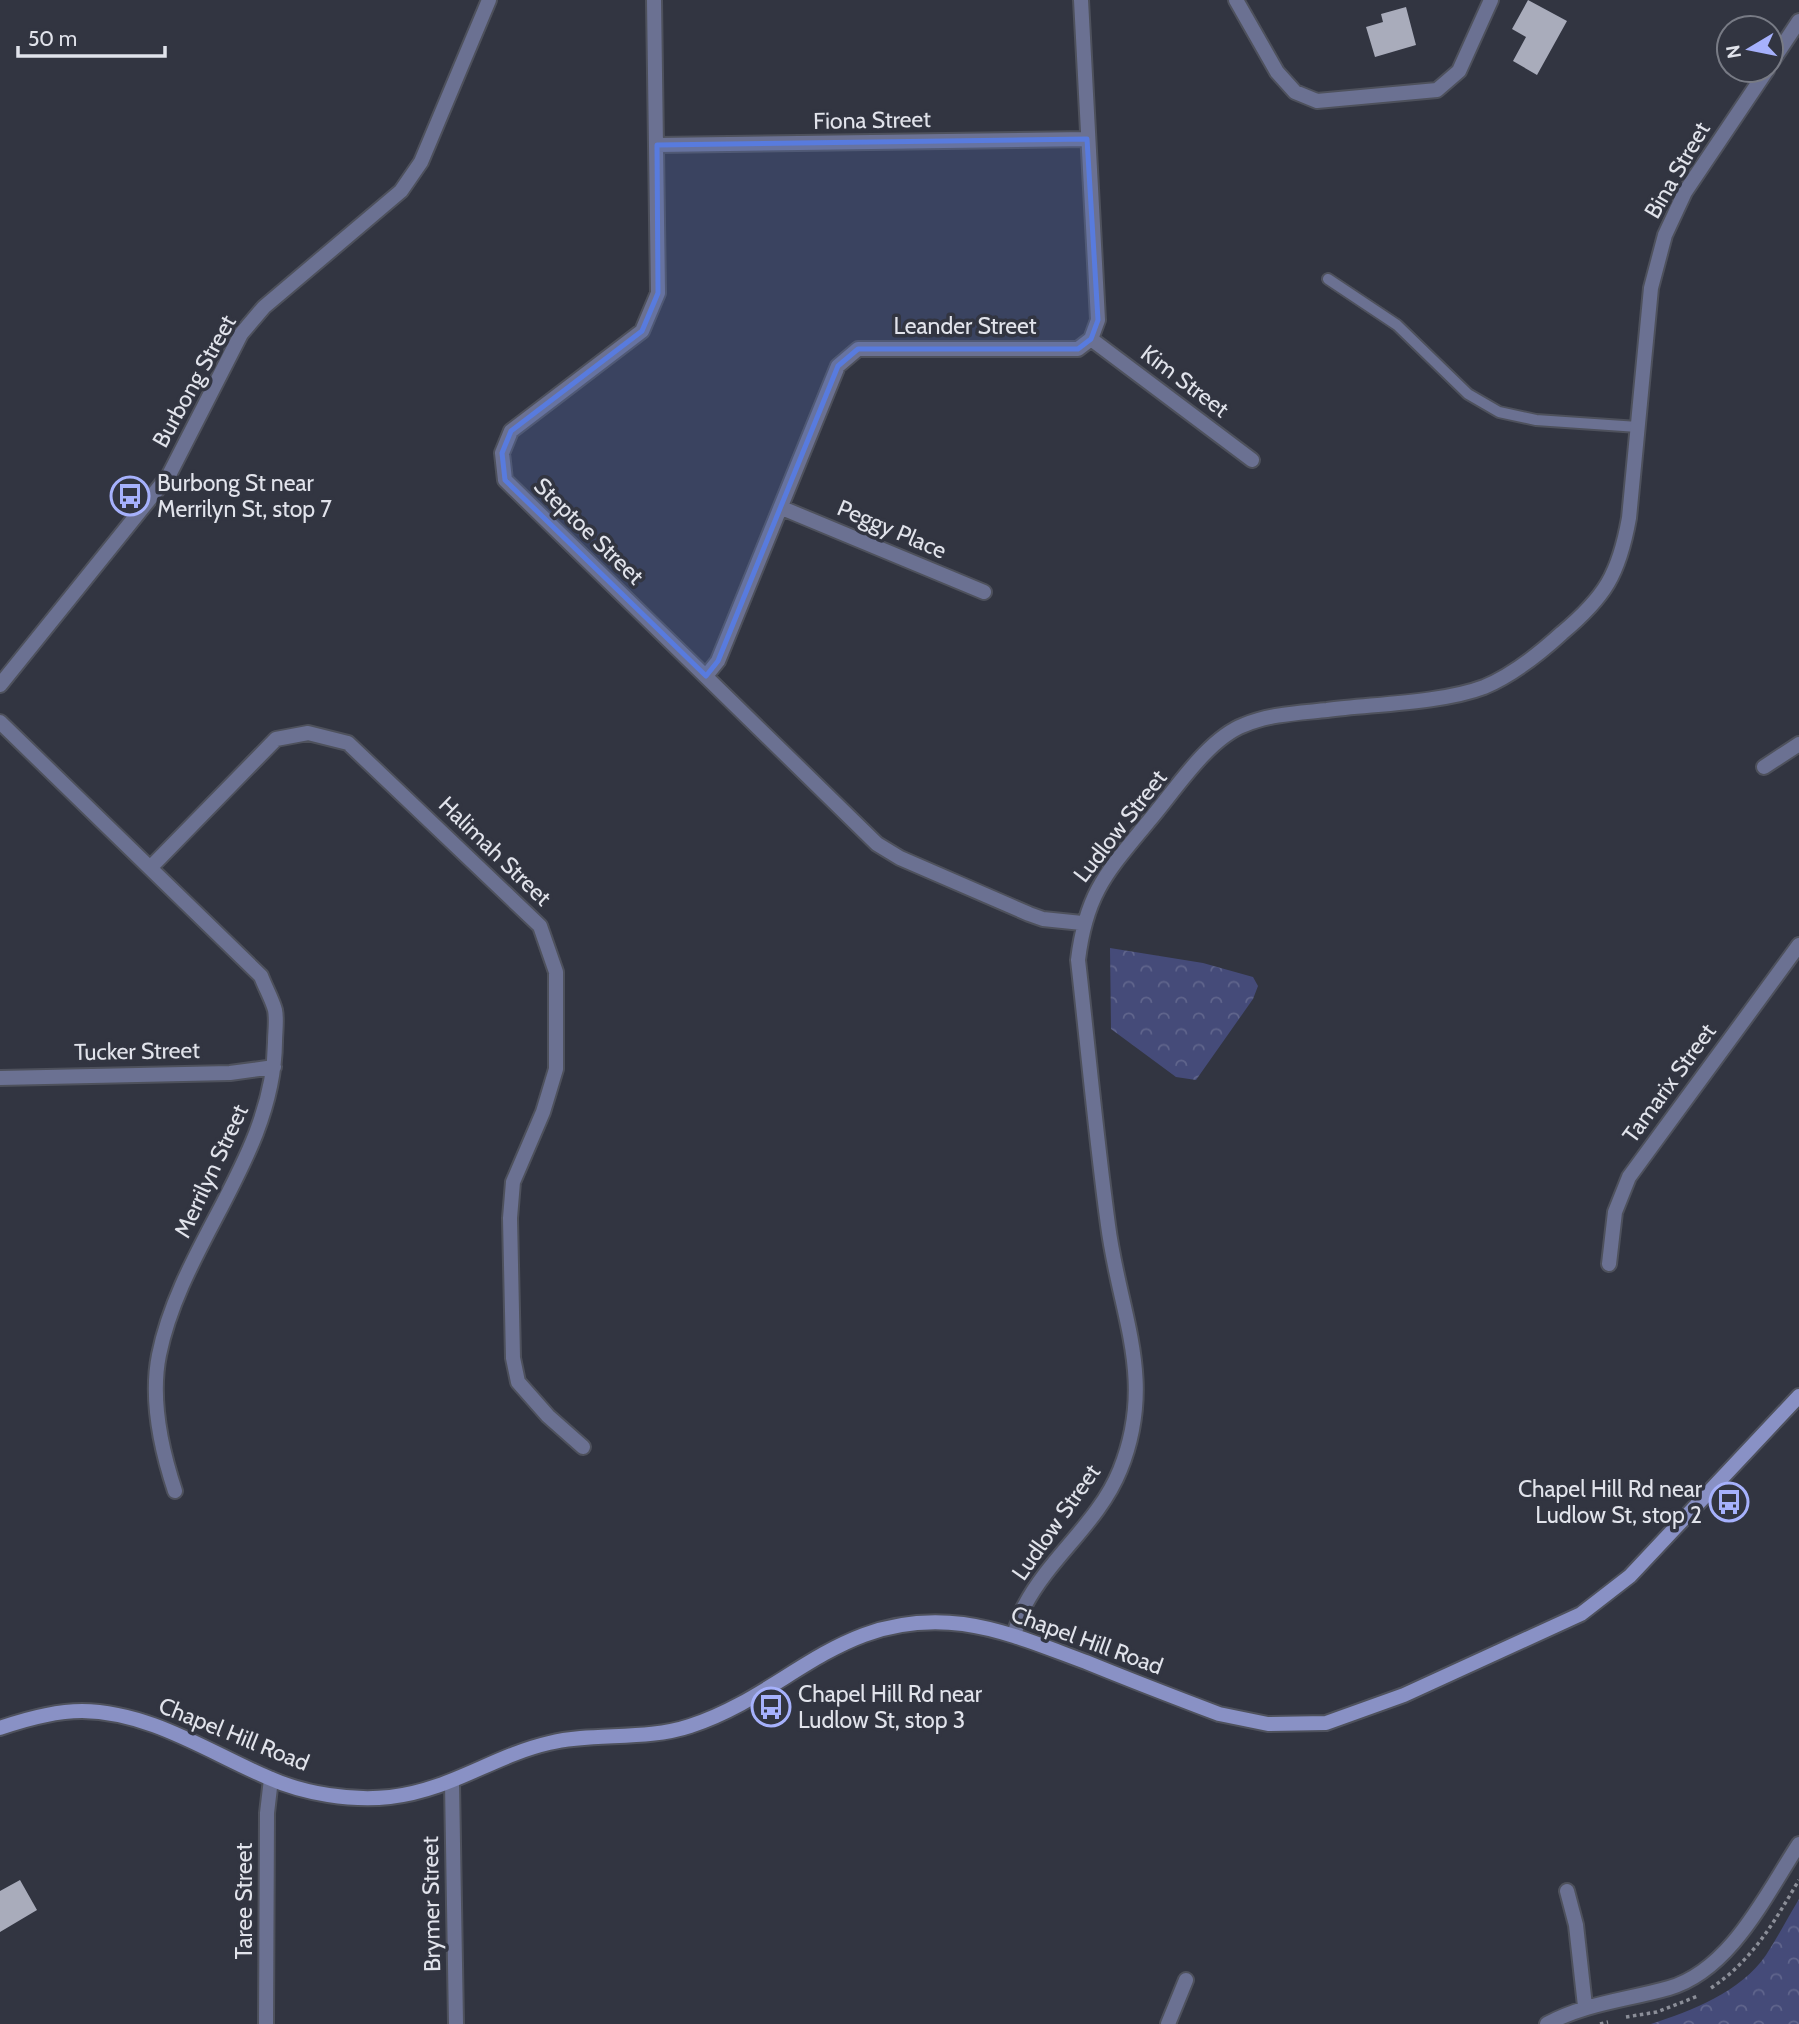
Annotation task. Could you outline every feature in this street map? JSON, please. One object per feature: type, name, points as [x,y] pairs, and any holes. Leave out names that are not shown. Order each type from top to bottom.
[{"type":"main road","name":"Chapel Hill Road","points":[[0,1728],[28,1718],[82,1711],[142,1721],[196,1742],[271,1779],[327,1795],[389,1797],[452,1783],[546,1744],[688,1727],[734,1707],[833,1646],[872,1632],[916,1624],[961,1624],[1014,1634],[1240,1720],[1298,1725],[1326,1723],[1359,1713],[1553,1629],[1601,1601],[1666,1539],[1799,1396]]},
{"type":"street","name":"Burbong Street","points":[[0,685],[169,475],[241,334],[264,307],[401,191],[421,162],[489,0]]},
{"type":"street","name":"Steptoe Street","points":[[654,0],[658,293],[642,331],[511,431],[502,453],[505,480],[877,844],[900,858],[1029,914],[1042,919],[1082,923]]},
{"type":"street","points":[[1081,0],[1098,320],[1091,339]]},
{"type":"street","points":[[1236,0],[1277,72],[1295,92],[1317,101],[1437,90],[1459,71],[1490,0]]},
{"type":"street","points":[[1785,42],[1799,22]]},
{"type":"street","name":"Bina Street","points":[[1638,427],[1651,288],[1665,235],[1685,192],[1758,84]]},
{"type":"street","name":"Fiona Street","points":[[657,145],[1087,139]]},
{"type":"street","name":"Kim Street","points":[[1091,339],[1252,460]]},
{"type":"street","name":"Leander Street","points":[[706,676],[718,662],[838,366],[858,349],[1078,349],[1091,339]]},
{"type":"street","name":"Ludlow Street","points":[[1014,1634],[1025,1605],[1101,1505],[1120,1470],[1131,1433],[1136,1399],[1137,1366],[1108,1228],[1078,960],[1082,923],[1090,902],[1113,864],[1214,744],[1242,725],[1279,715],[1455,694],[1485,687],[1531,660],[1592,608],[1609,586],[1623,552],[1638,427]]},
{"type":"street","name":"Peggy Place","points":[[782,508],[984,592]]},
{"type":"street","name":"Merrilyn Street","points":[[0,722],[261,976],[275,1011],[274,1067],[267,1109],[171,1309],[159,1357],[156,1401],[164,1458],[175,1491]]},
{"type":"street","name":"Halimah Street","points":[[150,867],[276,739],[307,733],[348,743],[540,926],[556,972],[556,1069],[543,1112],[513,1182],[510,1219],[513,1358],[518,1382],[548,1416],[583,1447]]},
{"type":"street","points":[[1764,767],[1799,744]]},
{"type":"street","name":"Tamarix Street","points":[[1609,1264],[1615,1212],[1629,1177],[1799,945]]},
{"type":"street","name":"Tucker Street","points":[[0,1077],[230,1073],[274,1067]]},
{"type":"street","name":"Taree Street","points":[[266,2024],[267,1813],[271,1779]]},
{"type":"street","name":"Brymer Street","points":[[452,1783],[456,2024]]},
{"type":"street","points":[[1547,2024],[1585,2006],[1672,1987],[1711,1965],[1744,1929],[1799,1844]]},
{"type":"street","points":[[1567,1891],[1576,1925],[1585,2006]]},
{"type":"street","points":[[1168,2024],[1186,1980]]},
{"type":"lane","points":[[1328,279],[1397,326],[1468,394],[1499,412],[1536,420],[1638,427]]},
{"type":"highlighted area","points":[[1087,139],[1098,320],[1091,339],[1078,349],[858,349],[838,366],[718,661],[706,676],[505,480],[502,453],[511,431],[642,331],[658,293],[657,145]]},
{"type":"green space","points":[[1110,948],[1203,963],[1253,977],[1258,986],[1253,999],[1196,1080],[1176,1077],[1111,1029]]},
{"type":"green space","points":[[1799,1899],[1799,2024],[1651,2024],[1698,2006],[1743,1980],[1766,1955]]},
{"type":"building","points":[[1528,0],[1567,21],[1537,75],[1513,61],[1526,37],[1512,29]]},
{"type":"building","points":[[1406,7],[1416,45],[1375,57],[1366,27],[1383,22],[1381,14]]},
{"type":"building","points":[[20,1880],[37,1910],[0,1932],[0,1891]]},
{"type":"place","name":"Burbong St near Merrilyn St, stop 7","points":[[130,496]]},
{"type":"place","name":"Chapel Hill Rd near Ludlow St, stop 2","points":[[1729,1502]]},
{"type":"place","name":"Chapel Hill Rd near Ludlow St, stop 3","points":[[771,1707]]}]
